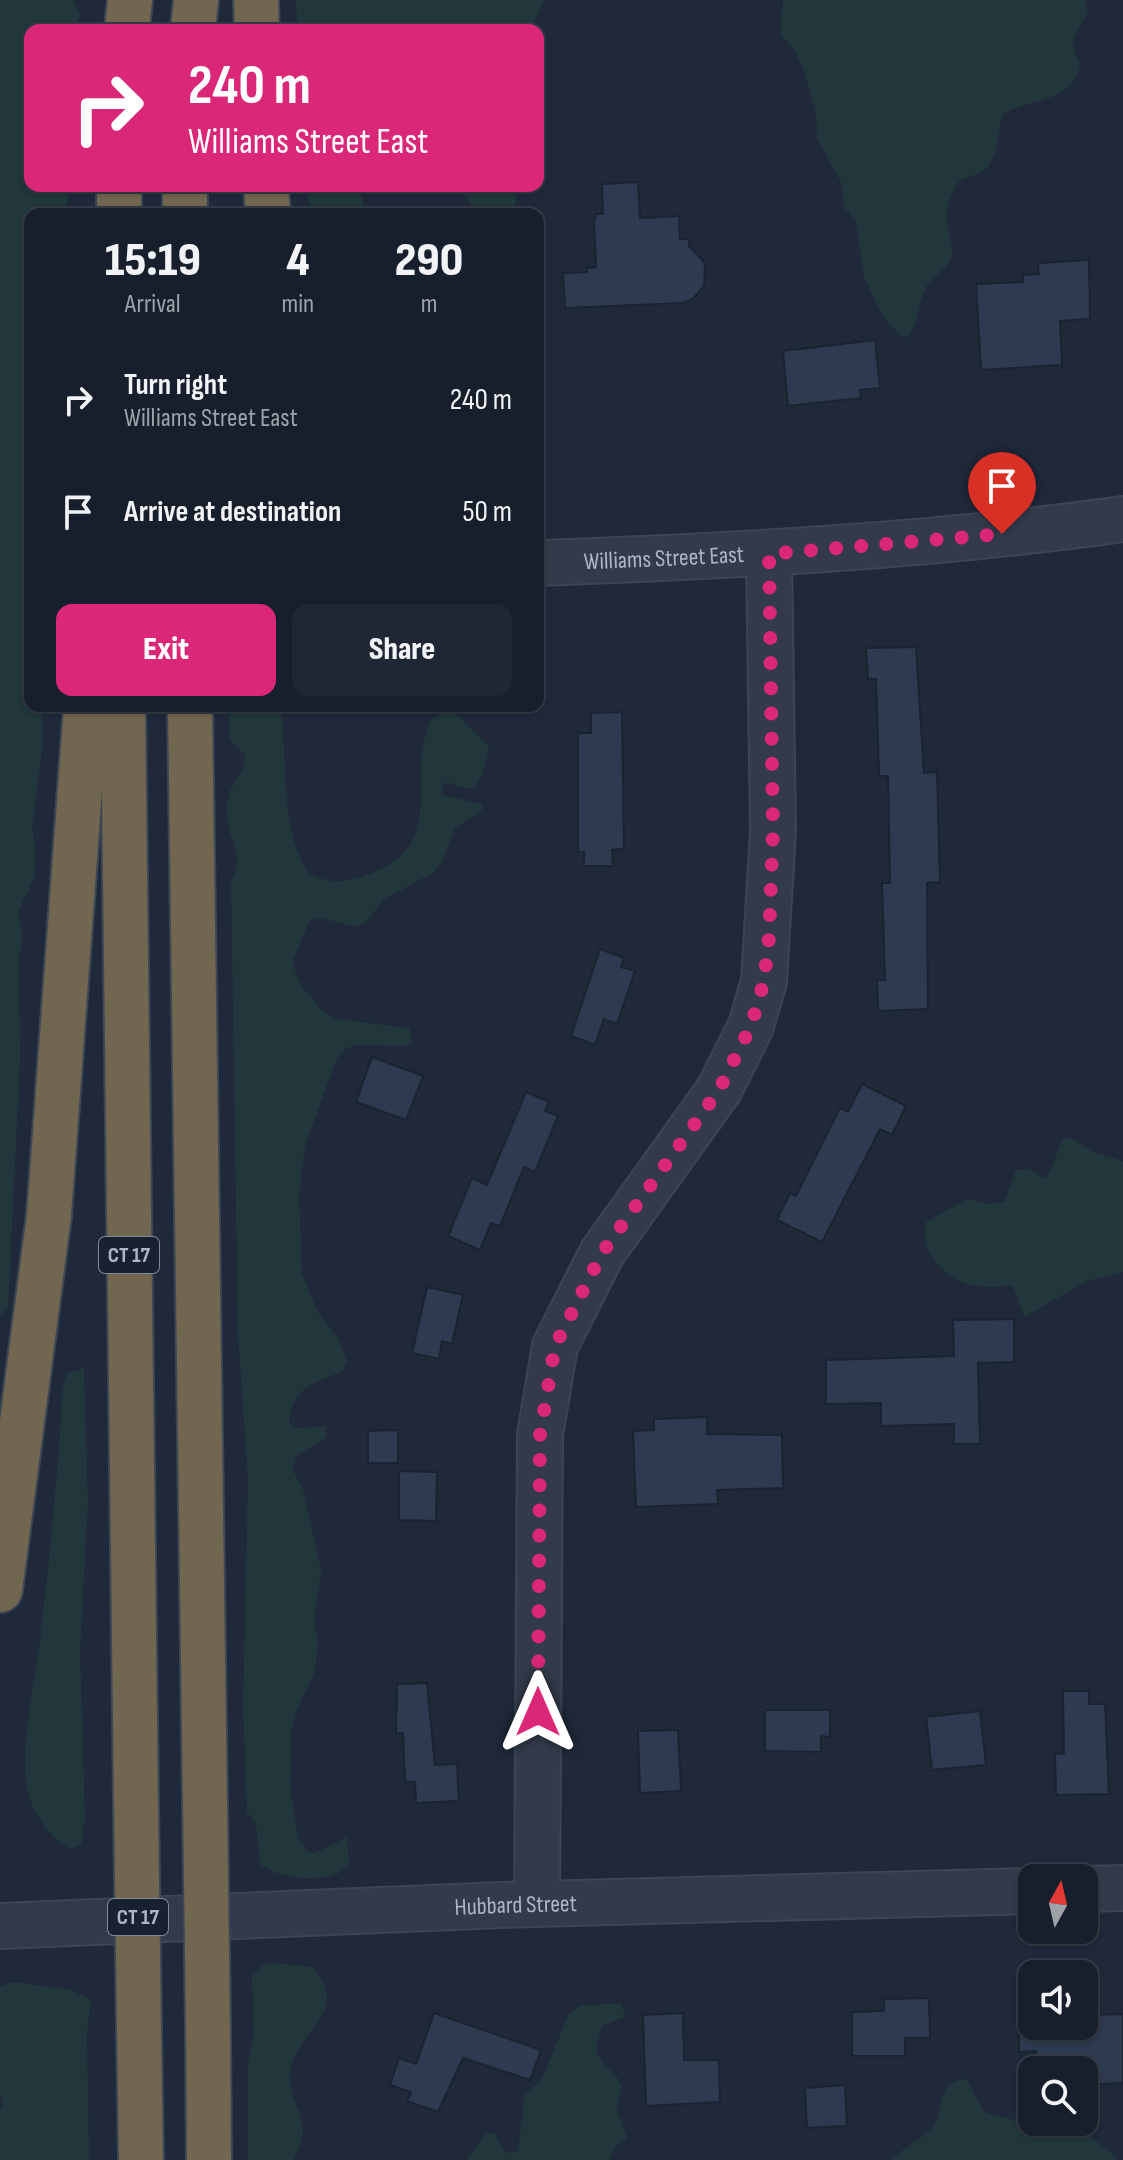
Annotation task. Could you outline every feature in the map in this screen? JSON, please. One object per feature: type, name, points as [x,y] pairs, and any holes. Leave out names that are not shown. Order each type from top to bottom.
[{"type":"highway","points":[[128,24],[130,0]]},
{"type":"highway","points":[[194,24],[196,0]]},
{"type":"highway","points":[[256,0],[257,24]]},
{"type":"highway","points":[[0,1590],[49,1215],[86,712]]},
{"type":"highway","name":"CT 17","points":[[123,712],[141,2160]]},
{"type":"highway","points":[[190,712],[209,2160]]},
{"type":"street","name":"Williams Street East","points":[[544,563],[769,554],[1002,534],[1123,519]]},
{"type":"street","points":[[537,1904],[540,1435],[555,1346],[602,1253],[719,1090],[751,1026],[764,981],[769,938],[773,831],[769,554]]},
{"type":"street","points":[[1098,1889],[1123,1888]]},
{"type":"street","name":"Hubbard Street","points":[[0,1926],[537,1904],[1018,1891]]},
{"type":"green space","points":[[0,0],[73,0],[81,15],[76,24],[24,24],[24,192],[68,192],[67,208],[24,208],[24,712],[42,712],[42,751],[32,825],[34,879],[18,912],[23,936],[19,957],[20,1060],[8,1309],[0,1315]]},
{"type":"green space","points":[[296,0],[544,0],[534,24],[297,24]]},
{"type":"green space","points":[[783,0],[1086,0],[1087,13],[1072,42],[1080,65],[1075,78],[1059,94],[1002,115],[991,162],[982,172],[960,181],[954,189],[947,214],[951,257],[924,291],[908,337],[901,336],[882,315],[864,277],[856,221],[844,207],[841,182],[817,138],[816,113],[805,74],[795,51],[780,34]]},
{"type":"green space","points":[[308,192],[360,192],[364,208],[310,208]]},
{"type":"green space","points":[[462,192],[516,192],[515,208],[474,208]]},
{"type":"green space","points":[[229,712],[281,712],[286,792],[299,855],[309,874],[332,881],[346,881],[369,874],[394,861],[409,846],[418,828],[421,764],[431,720],[442,713],[454,712],[489,746],[483,774],[474,788],[444,783],[441,789],[443,795],[482,804],[482,810],[454,829],[443,861],[433,873],[384,899],[366,922],[355,927],[321,918],[309,921],[293,961],[301,986],[325,1013],[337,1019],[409,1028],[412,1042],[407,1046],[355,1045],[337,1058],[305,1145],[299,1193],[302,1273],[317,1311],[338,1338],[347,1362],[340,1373],[312,1384],[299,1395],[289,1423],[298,1428],[325,1426],[327,1437],[295,1457],[293,1470],[303,1489],[321,1570],[314,1621],[318,1641],[315,1671],[296,1712],[291,1734],[290,1786],[298,1839],[309,1852],[315,1853],[347,1837],[349,1864],[332,1876],[319,1878],[279,1874],[260,1864],[256,1824],[247,1812],[243,1708],[248,1480],[238,1336],[231,882],[237,856],[227,814],[229,794],[243,768],[245,755],[230,740]]},
{"type":"green space","points":[[1063,1138],[1070,1138],[1096,1153],[1123,1161],[1123,1272],[1087,1281],[1024,1317],[1013,1286],[968,1284],[941,1268],[926,1242],[926,1222],[967,1199],[990,1204],[1005,1201],[1016,1170],[1029,1169],[1043,1178],[1048,1176]]},
{"type":"green space","points":[[84,1368],[88,1501],[80,1650],[85,1818],[81,1845],[72,1849],[50,1834],[34,1810],[25,1778],[25,1760],[47,1577],[63,1386],[67,1373]]},
{"type":"green space","points":[[274,1963],[312,1967],[323,1982],[327,1994],[326,2005],[322,2016],[298,2050],[290,2073],[291,2090],[303,2130],[294,2160],[248,2160],[248,2062],[254,2034],[252,1977],[261,1966]]},
{"type":"green space","points":[[13,1982],[72,1990],[91,2000],[87,2033],[89,2160],[0,2160],[0,2109],[3,2103],[0,2094],[0,1986]]},
{"type":"green space","points":[[620,2003],[626,2016],[602,2026],[597,2049],[602,2061],[622,2087],[616,2106],[627,2138],[615,2147],[609,2160],[466,2160],[486,2134],[494,2133],[505,2153],[518,2151],[525,2095],[541,2081],[568,2016],[579,2006]]},
{"type":"green space","points":[[966,2079],[984,2112],[1018,2120],[1018,2136],[1087,2136],[1118,2160],[890,2160],[932,2128],[945,2090],[956,2081]]},
{"type":"building","points":[[638,182],[640,218],[679,216],[680,239],[689,239],[689,246],[705,263],[704,286],[693,299],[682,303],[565,308],[563,273],[587,272],[587,268],[596,267],[594,224],[596,214],[603,214],[602,184]]},
{"type":"building","points":[[1089,260],[1090,319],[1060,321],[1062,365],[981,370],[976,284],[1023,282],[1023,275],[1039,274],[1038,263]]},
{"type":"building","points":[[875,340],[880,388],[860,390],[861,398],[788,406],[783,351]]},
{"type":"building","points":[[916,647],[924,773],[937,772],[940,882],[927,883],[928,1009],[878,1011],[877,980],[885,980],[882,883],[890,883],[888,776],[879,776],[876,679],[868,679],[866,648]]},
{"type":"building","points":[[622,712],[624,849],[612,850],[613,866],[584,866],[584,852],[578,852],[578,733],[591,733],[591,713]]},
{"type":"building","points":[[600,949],[624,958],[621,967],[635,971],[617,1024],[604,1019],[595,1045],[571,1036]]},
{"type":"building","points":[[372,1057],[423,1076],[406,1120],[356,1102]]},
{"type":"building","points":[[862,1084],[906,1106],[892,1135],[880,1129],[822,1242],[777,1220],[790,1193],[796,1196],[840,1108],[848,1112]]},
{"type":"building","points":[[526,1092],[549,1102],[545,1111],[558,1116],[535,1172],[524,1167],[500,1226],[491,1223],[480,1250],[448,1236],[472,1178],[487,1185]]},
{"type":"building","points":[[427,1287],[463,1295],[452,1344],[442,1341],[439,1359],[412,1353]]},
{"type":"building","points":[[1014,1319],[1014,1362],[978,1363],[980,1444],[954,1444],[954,1424],[881,1426],[881,1403],[826,1404],[826,1360],[954,1356],[953,1320]]},
{"type":"building","points":[[707,1417],[707,1434],[782,1435],[783,1488],[717,1490],[718,1504],[636,1507],[633,1431],[654,1430],[654,1419]]},
{"type":"building","points":[[398,1430],[398,1463],[368,1463],[368,1431]]},
{"type":"building","points":[[399,1471],[437,1472],[436,1521],[399,1520]]},
{"type":"building","points":[[427,1683],[435,1765],[457,1764],[459,1801],[416,1803],[415,1782],[405,1782],[403,1733],[396,1733],[397,1684]]},
{"type":"building","points":[[1063,1691],[1089,1691],[1089,1704],[1105,1704],[1109,1794],[1056,1795],[1055,1754],[1064,1753]]},
{"type":"building","points":[[765,1710],[830,1710],[830,1737],[821,1736],[821,1752],[765,1751]]},
{"type":"building","points":[[980,1711],[986,1765],[932,1770],[926,1717]]},
{"type":"building","points":[[678,1730],[681,1791],[640,1793],[638,1731]]},
{"type":"building","points":[[929,1998],[930,2038],[905,2038],[905,2056],[852,2056],[852,2012],[884,2011],[884,1999]]},
{"type":"building","points":[[434,2013],[541,2050],[530,2080],[463,2058],[438,2112],[407,2101],[411,2092],[390,2085],[399,2058],[416,2064]]},
{"type":"building","points":[[683,2013],[684,2060],[719,2060],[720,2102],[646,2106],[643,2015]]},
{"type":"building","points":[[1123,2014],[1123,2083],[1098,2084],[1098,2056],[1036,2056],[1036,2051],[1019,2052],[1019,2040],[1098,2040],[1098,2015]]},
{"type":"building","points":[[845,2085],[847,2126],[807,2128],[805,2088]]},
{"type":"route","points":[[538,1712],[540,1435],[555,1346],[602,1253],[719,1090],[751,1026],[764,981],[769,938],[773,831],[769,554],[1002,534]]}]
